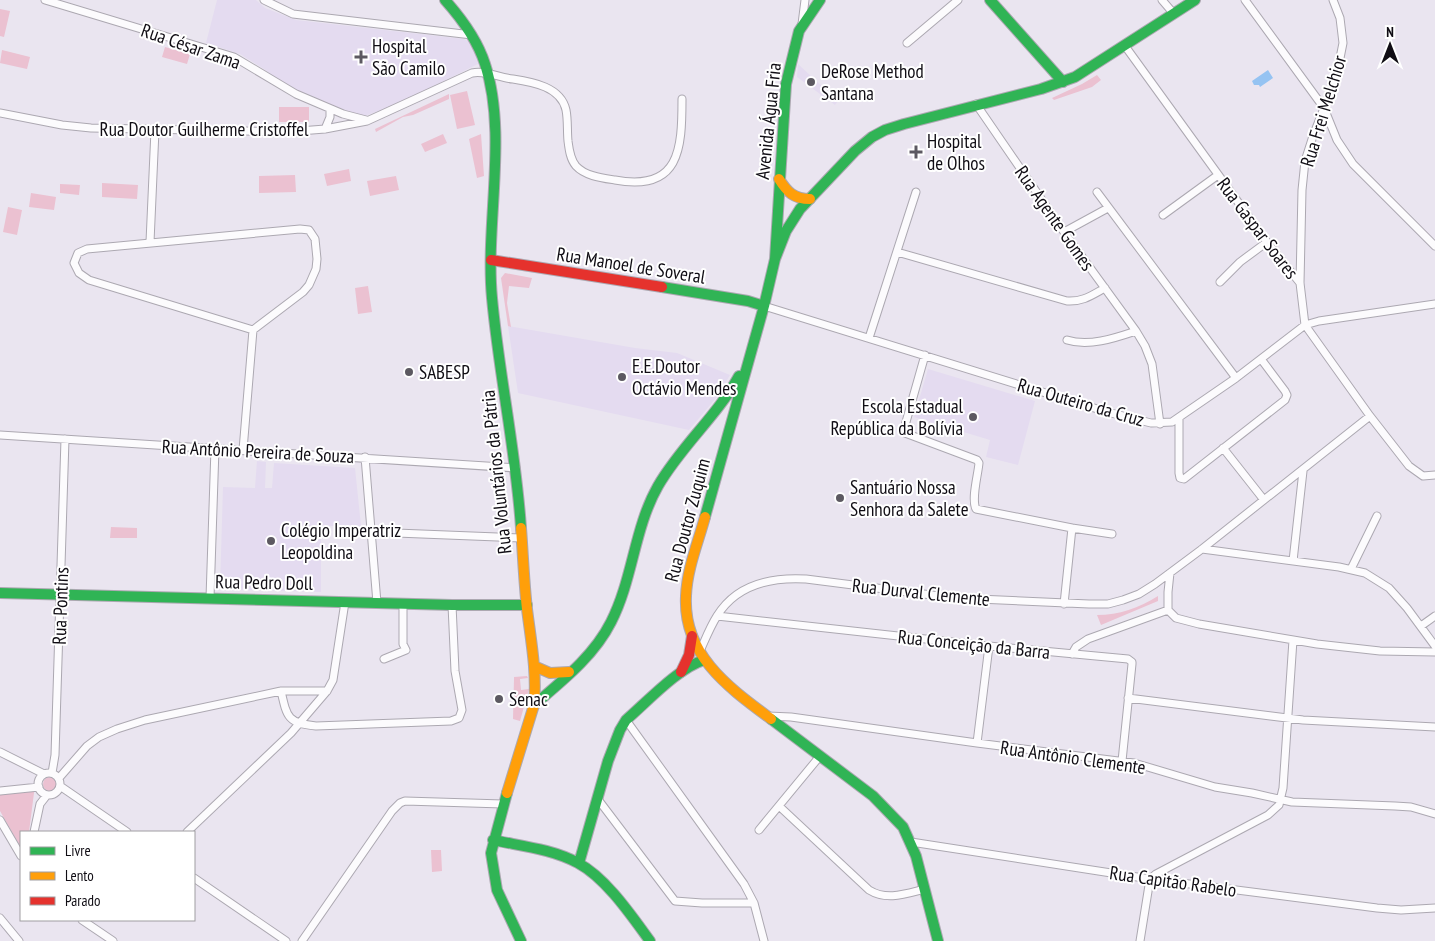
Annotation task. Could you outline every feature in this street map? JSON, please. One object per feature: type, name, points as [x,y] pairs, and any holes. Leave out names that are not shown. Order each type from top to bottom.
[{"type":"main road","name":"Rua Voluntários da Pátria","points":[[445,0],[472,35],[488,73],[496,138],[491,260],[492,299],[516,468],[536,693],[490,853],[494,878],[521,941]]},
{"type":"main road","name":"Avenida Água Fria","points":[[778,193],[786,84],[796,41],[802,25],[820,0]]},
{"type":"main road","points":[[990,0],[1063,82]]},
{"type":"main road","points":[[775,259],[793,219],[856,151],[872,137],[885,130],[904,124],[1063,82],[1083,73],[1195,0]]},
{"type":"main road","points":[[1041,89],[1048,82],[1051,69]]},
{"type":"main road","points":[[779,178],[790,195],[798,199],[810,199]]},
{"type":"main road","name":"Rua Doutor Zuquim","points":[[778,193],[775,259],[764,306],[688,579],[685,605],[688,624],[702,656],[724,681],[884,806],[902,827],[912,842],[938,941]]},
{"type":"main road","name":"Rua Manoel de Soveral","points":[[491,260],[748,301],[764,306]]},
{"type":"main road","points":[[534,704],[594,647],[610,622],[619,599],[641,523],[659,484],[726,399],[740,374],[746,370]]},
{"type":"main road","name":"Rua Pedro Doll","points":[[0,593],[345,602],[527,604]]},
{"type":"main road","points":[[681,672],[689,655],[692,636]]},
{"type":"main road","points":[[579,863],[615,742],[626,720],[702,656]]},
{"type":"main road","points":[[534,666],[550,673],[569,672]]},
{"type":"main road","points":[[493,840],[579,863],[597,878],[650,941]]},
{"type":"street","name":"Rua César Zama","points":[[45,0],[234,57],[296,94],[330,109],[367,121]]},
{"type":"street","points":[[264,0],[293,14],[472,35]]},
{"type":"street","points":[[802,25],[805,0]]},
{"type":"street","points":[[907,44],[958,0]]},
{"type":"street","points":[[1162,0],[1174,14]]},
{"type":"street","points":[[1245,0],[1324,108],[1337,140],[1354,164],[1435,246]]},
{"type":"street","name":"Rua Frei Melchior","points":[[1300,283],[1300,214],[1303,174],[1309,149],[1336,78],[1343,43],[1340,18],[1333,0]]},
{"type":"street","name":"Rua Gaspar Soares","points":[[1125,46],[1267,242],[1300,283],[1305,325],[1370,416],[1409,466],[1424,476],[1435,476]]},
{"type":"street","name":"Rua Doutor Guilherme Cristoffel","points":[[0,113],[86,128],[287,132],[325,129],[367,121],[472,73],[488,73]]},
{"type":"street","points":[[488,73],[503,78],[528,81],[556,94],[566,109],[569,147],[571,157],[576,166],[584,172],[595,176],[622,181],[651,181],[660,176],[675,161],[680,148],[682,132],[682,99]]},
{"type":"street","name":"Rua Agente Gomes","points":[[976,104],[1145,346],[1152,364],[1160,424]]},
{"type":"street","points":[[325,129],[330,117],[330,109]]},
{"type":"street","points":[[150,242],[155,130]]},
{"type":"street","points":[[1163,215],[1218,175]]},
{"type":"street","points":[[869,338],[916,192]]},
{"type":"street","points":[[1097,192],[1236,378]]},
{"type":"street","points":[[1064,232],[1108,208]]},
{"type":"street","points":[[243,450],[253,330],[303,292],[309,285],[316,269],[317,259],[315,239],[309,230],[300,229],[150,242],[82,250],[75,258],[75,268],[83,277],[89,280],[253,330]]},
{"type":"street","points":[[1220,282],[1240,262],[1267,242]]},
{"type":"street","points":[[897,252],[1068,301],[1077,302],[1085,300],[1105,288]]},
{"type":"street","name":"Rua Outeiro da Cruz","points":[[764,306],[1107,412],[1143,422],[1160,424],[1178,419],[1236,378],[1305,325],[1319,321],[1435,304]]},
{"type":"street","points":[[1067,340],[1080,342],[1096,341],[1136,331]]},
{"type":"street","points":[[925,355],[904,429],[905,433],[977,460],[979,463],[974,498],[976,509],[1112,534]]},
{"type":"street","points":[[1178,419],[1179,473],[1180,478],[1184,479],[1189,477],[1286,397],[1285,390],[1261,359]]},
{"type":"street","name":"Rua Durval Clemente","points":[[702,656],[717,616],[735,596],[768,580],[785,578],[955,598],[1064,604],[1108,604],[1123,600],[1139,594],[1170,573],[1303,471],[1370,416]]},
{"type":"street","name":"Rua Antônio Pereira de Souza","points":[[0,435],[516,468]]},
{"type":"street","name":"Rua Pontins","points":[[56,775],[55,754],[65,439]]},
{"type":"street","points":[[210,598],[215,448]]},
{"type":"street","points":[[1223,448],[1264,500]]},
{"type":"street","points":[[365,457],[377,602]]},
{"type":"street","points":[[1293,561],[1303,471]]},
{"type":"street","points":[[1351,569],[1377,516]]},
{"type":"street","points":[[1064,604],[1072,528]]},
{"type":"street","points":[[371,532],[521,538]]},
{"type":"street","points":[[1202,549],[1351,569],[1365,573],[1389,588],[1435,646]]},
{"type":"street","points":[[1170,573],[1168,610],[1176,618],[1199,624],[1293,640],[1380,651],[1435,652]]},
{"type":"street","points":[[188,831],[298,724],[326,691],[333,680],[345,602]]},
{"type":"street","points":[[384,659],[406,650],[403,644],[403,603]]},
{"type":"street","points":[[281,691],[287,714],[298,724],[316,726],[433,722],[451,721],[459,718],[462,710],[455,671],[452,604]]},
{"type":"street","points":[[1072,654],[1076,647],[1088,639],[1168,610]]},
{"type":"street","name":"Rua Conceição da Barra","points":[[717,616],[1131,660],[1122,761]]},
{"type":"street","points":[[1421,626],[1435,616]]},
{"type":"street","points":[[1140,941],[1150,879],[1156,874],[1268,815],[1281,800],[1289,718],[1293,640]]},
{"type":"street","points":[[977,743],[989,646]]},
{"type":"street","points":[[0,752],[44,774],[56,775],[99,737],[145,720],[281,691],[326,691]]},
{"type":"street","points":[[1128,698],[1289,718],[1435,727]]},
{"type":"street","name":"Rua Antônio Clemente","points":[[767,716],[791,717],[1122,761],[1146,766],[1215,787],[1252,792],[1281,800],[1303,803],[1403,806],[1435,814]]},
{"type":"street","points":[[626,720],[737,873],[754,903],[764,941]]},
{"type":"street","points":[[759,830],[820,756]]},
{"type":"street","points":[[44,774],[39,782],[42,792],[47,794],[57,792],[60,786]]},
{"type":"street","points":[[56,775],[60,786],[126,831]]},
{"type":"street","points":[[0,792],[39,787]]},
{"type":"street","points":[[34,831],[40,804],[47,794]]},
{"type":"street","points":[[597,798],[675,901],[754,903]]},
{"type":"street","points":[[302,941],[392,810],[400,802],[503,804]]},
{"type":"street","points":[[779,806],[875,894],[888,897],[925,889]]},
{"type":"street","points":[[0,820],[20,854]]},
{"type":"street","name":"Rua Capitão Rabelo","points":[[912,842],[1150,879],[1377,908],[1401,910],[1435,908]]},
{"type":"street","points":[[195,879],[286,941]]},
{"type":"street","points":[[0,918],[19,941]]},
{"type":"street","points":[[83,921],[113,941]]},
{"type":"shaded area","name":"Hospital São Camilo","points":[[217,0],[256,0],[265,8],[296,20],[464,39],[471,43],[476,53],[478,64],[400,103],[362,117],[301,93],[277,80],[264,69],[240,54],[206,43]]},
{"type":"shaded area","points":[[0,9],[10,11],[4,37],[0,36]]},
{"type":"shaded area","points":[[165,47],[190,54],[187,64],[162,57]]},
{"type":"shaded area","points":[[2,50],[30,57],[27,69],[0,63]]},
{"type":"shaded area","name":"DeRose Method Santana","points":[[798,64],[838,101],[835,105],[797,77]]},
{"type":"shaded area","points":[[1097,75],[1101,80],[1092,87],[1054,100],[1052,98],[1082,84]]},
{"type":"shaded area","points":[[467,91],[475,125],[457,129],[450,95]]},
{"type":"shaded area","points":[[449,94],[449,99],[413,115],[403,117],[376,132],[375,129]]},
{"type":"shaded area","points":[[279,107],[309,107],[309,122],[279,122]]},
{"type":"shaded area","points":[[443,134],[447,143],[425,152],[421,144]]},
{"type":"shaded area","points":[[481,134],[484,176],[477,178],[469,139]]},
{"type":"shaded area","points":[[349,169],[351,181],[327,186],[324,174]]},
{"type":"shaded area","points":[[295,175],[296,192],[259,193],[259,176]]},
{"type":"shaded area","points":[[396,176],[399,190],[370,196],[367,181]]},
{"type":"shaded area","points":[[102,183],[138,185],[137,199],[102,197]]},
{"type":"shaded area","points":[[60,184],[80,185],[79,195],[60,193]]},
{"type":"shaded area","points":[[31,193],[56,197],[54,210],[29,207]]},
{"type":"shaded area","points":[[8,207],[22,210],[17,235],[3,232]]},
{"type":"shaded area","points":[[505,273],[532,278],[529,288],[509,286],[507,303],[511,327],[508,326],[501,278]]},
{"type":"shaded area","points":[[368,286],[372,312],[358,314],[355,288]]},
{"type":"shaded area","name":"E.E.Doutor Octávio Mendes","points":[[508,326],[635,348],[677,353],[730,375],[717,397],[689,430],[518,393]]},
{"type":"shaded area","name":"Escola Estadual República da Bolívia","points":[[928,369],[1035,401],[1018,465],[986,457],[990,440],[914,417]]},
{"type":"shaded area","name":"Colégio Imperatriz Leopoldina","points":[[257,461],[266,462],[265,488],[272,488],[274,463],[355,468],[361,526],[321,526],[321,592],[220,589],[223,487],[255,488]]},
{"type":"shaded area","points":[[111,527],[137,528],[137,538],[110,538]]},
{"type":"shaded area","points":[[1158,596],[1158,601],[1101,625],[1097,615],[1129,610]]},
{"type":"shaded area","points":[[527,676],[528,678],[520,679],[521,690],[529,689],[520,721],[513,719],[514,677]]},
{"type":"shaded area","points":[[47,777],[53,777],[57,784],[53,791],[47,791],[43,787],[43,781]]},
{"type":"shaded area","points":[[35,785],[29,831],[20,831],[20,846],[0,811],[0,791]]},
{"type":"shaded area","points":[[431,850],[441,850],[442,871],[432,872]]},
{"type":"water","points":[[1268,70],[1273,78],[1260,87],[1259,85],[1254,85],[1252,81]]},
{"type":"traffic: fast","points":[[445,0],[463,22],[478,46],[492,91],[495,120],[491,240],[492,298],[519,499],[521,528]]},
{"type":"traffic: fast","points":[[764,306],[775,259],[786,84],[799,31],[820,0]]},
{"type":"traffic: fast","points":[[990,0],[1063,82]]},
{"type":"traffic: fast","points":[[775,259],[786,231],[800,209],[855,151],[872,137],[885,130],[904,124],[1041,89],[1075,77],[1195,0]]},
{"type":"traffic: fast","points":[[662,287],[748,301],[764,306],[705,517]]},
{"type":"traffic: fast","points":[[534,705],[587,657],[604,634],[618,606],[638,536],[658,486],[667,471],[730,391],[739,376]]},
{"type":"traffic: fast","points":[[0,593],[452,605],[527,605]]},
{"type":"traffic: fast","points":[[579,863],[608,761],[626,720],[673,678],[694,664],[704,660]]},
{"type":"traffic: fast","points":[[771,719],[873,796],[903,827],[916,856],[938,941]]},
{"type":"traffic: fast","points":[[507,793],[491,853],[497,890],[521,941]]},
{"type":"traffic: fast","points":[[493,840],[536,848],[558,854],[578,863],[608,887],[650,941]]},
{"type":"traffic: slow","points":[[779,179],[785,188],[795,196],[810,199]]},
{"type":"traffic: slow","points":[[705,517],[687,586],[687,617],[692,636],[711,668],[724,682],[771,719]]},
{"type":"traffic: slow","points":[[507,793],[534,705],[535,693],[521,528]]},
{"type":"traffic: slow","points":[[534,666],[550,673],[569,672]]},
{"type":"traffic: jam","points":[[491,260],[662,287]]},
{"type":"traffic: jam","points":[[681,672],[689,655],[692,636]]},
{"type":"place","name":"Hospital São Camilo","points":[[361,57]]},
{"type":"place","name":"DeRose Method Santana","points":[[811,82]]},
{"type":"place","name":"Hospital de Olhos","points":[[916,152]]},
{"type":"place","name":"SABESP","points":[[409,372]]},
{"type":"place","name":"E.E.Doutor Octávio Mendes","points":[[622,377]]},
{"type":"place","name":"Escola Estadual República da Bolívia","points":[[973,417]]},
{"type":"place","name":"Santuário Nossa Senhora da Salete","points":[[840,498]]},
{"type":"place","name":"Colégio Imperatriz Leopoldina","points":[[271,541]]},
{"type":"place","name":"Senac","points":[[499,699]]}]
